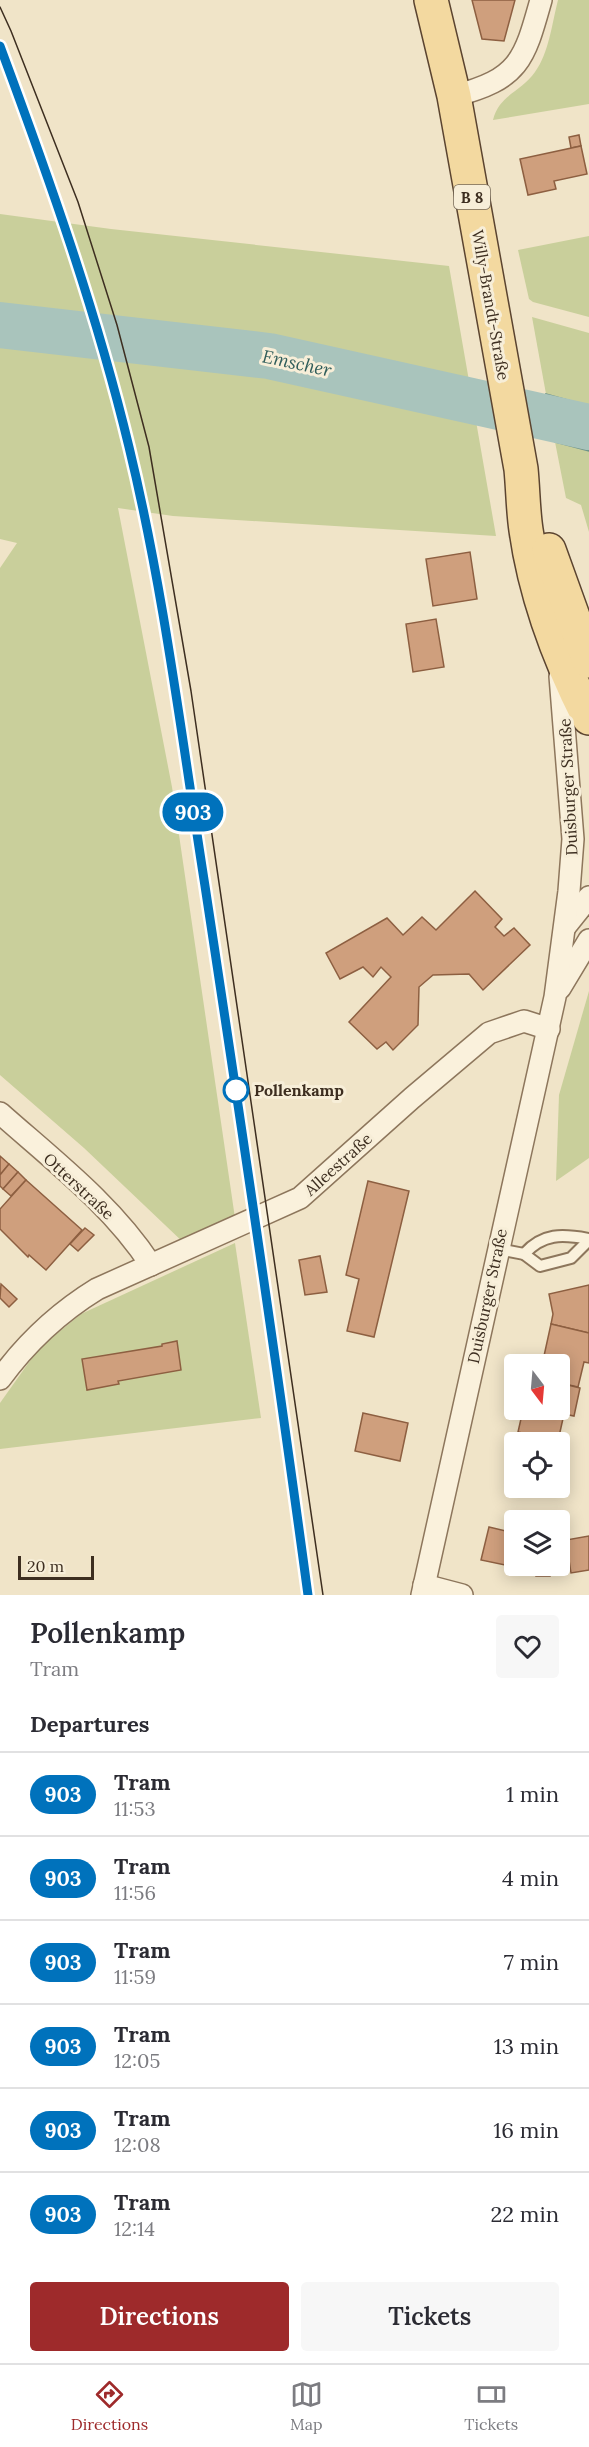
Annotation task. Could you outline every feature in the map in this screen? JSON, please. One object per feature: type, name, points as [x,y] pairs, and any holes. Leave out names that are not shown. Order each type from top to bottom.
[{"type":"main road","name":"Willy-Brandt-Straße","points":[[431,0],[454,96],[521,469],[526,530],[543,603],[556,646],[589,718]]},
{"type":"main road","name":"Willy-Brandt-Straße","points":[[521,469],[589,661]]},
{"type":"street","points":[[454,96],[481,89],[504,77],[520,61],[540,0]]},
{"type":"street","name":"Duisburger Straße","points":[[423,1590],[549,1029],[565,928],[573,825],[564,706],[556,646]]},
{"type":"street","name":"Duisburger Straße","points":[[565,928],[589,897]]},
{"type":"street","name":"Duisburger Straße","points":[[555,997],[589,940]]},
{"type":"street","name":"Alleestraße","points":[[0,1379],[14,1359],[49,1322],[72,1304],[98,1289],[300,1198],[489,1033],[524,1021],[549,1029]]},
{"type":"street","name":"Otterstraße","points":[[0,1113],[99,1202],[133,1237],[151,1265]]},
{"type":"street","points":[[423,1590],[462,1595]]},
{"type":"lane","points":[[524,1254],[536,1241],[566,1235],[589,1240]]},
{"type":"lane","points":[[498,1249],[524,1254],[540,1266],[571,1258],[589,1240]]},
{"type":"green space","points":[[558,0],[589,0],[589,104],[493,120],[505,99],[529,79],[540,64],[547,47]]},
{"type":"green space","points":[[0,214],[111,229],[449,266],[496,536],[173,516],[118,508],[172,787],[235,1218],[185,1244],[84,1148],[0,1075],[0,568],[17,543],[0,539]]},
{"type":"green space","points":[[589,236],[589,317],[529,299],[518,250]]},
{"type":"green space","points":[[532,317],[589,333],[589,406],[546,394]]},
{"type":"green space","points":[[555,442],[589,451],[589,532],[581,505],[566,498]]},
{"type":"green space","points":[[589,991],[589,1158],[556,1181],[559,1095]]},
{"type":"green space","points":[[235,1243],[261,1418],[0,1449],[0,1403],[39,1348],[81,1314]]},
{"type":"water","points":[[546,394],[589,406],[589,451],[555,442]]},
{"type":"building","points":[[472,0],[515,0],[504,41],[482,39]]},
{"type":"building","points":[[579,135],[581,146],[571,148],[569,137]]},
{"type":"building","points":[[581,146],[587,174],[554,181],[556,189],[528,195],[520,159]]},
{"type":"building","points":[[470,552],[477,599],[433,606],[426,559]]},
{"type":"building","points":[[436,619],[444,667],[413,672],[406,624]]},
{"type":"building","points":[[475,891],[502,919],[495,927],[504,936],[514,928],[530,945],[483,990],[469,974],[433,975],[419,987],[418,1025],[393,1050],[386,1042],[377,1049],[349,1022],[391,977],[381,967],[373,977],[363,967],[340,979],[326,953],[387,918],[403,935],[422,917],[436,930]]},
{"type":"building","points":[[0,1156],[9,1164],[0,1175]]},
{"type":"building","points":[[9,1164],[18,1172],[3,1189],[0,1186],[0,1175]]},
{"type":"building","points":[[18,1172],[26,1180],[11,1196],[3,1189]]},
{"type":"building","points":[[26,1180],[82,1230],[46,1270],[29,1255],[28,1257],[0,1229],[0,1209]]},
{"type":"building","points":[[368,1181],[409,1191],[374,1337],[347,1331],[359,1279],[346,1275]]},
{"type":"building","points":[[85,1228],[94,1235],[78,1251],[70,1244]]},
{"type":"building","points":[[320,1256],[327,1292],[305,1295],[299,1260]]},
{"type":"building","points":[[1,1284],[17,1299],[9,1307],[0,1298]]},
{"type":"building","points":[[589,1285],[589,1333],[551,1324],[553,1314],[549,1294]]},
{"type":"building","points":[[551,1324],[589,1333],[589,1363],[584,1362],[578,1387],[570,1385],[570,1354],[544,1354]]},
{"type":"building","points":[[177,1341],[181,1370],[118,1381],[119,1384],[87,1390],[82,1359],[162,1346],[162,1344]]},
{"type":"building","points":[[570,1386],[580,1388],[574,1416],[570,1415]]},
{"type":"building","points":[[363,1413],[408,1423],[400,1461],[355,1451]]},
{"type":"building","points":[[521,1420],[563,1420],[560,1432],[518,1432]]},
{"type":"building","points":[[489,1527],[504,1531],[504,1565],[481,1560]]},
{"type":"building","points":[[589,1536],[589,1570],[571,1573],[570,1539]]},
{"type":"waterway","name":"Emscher","points":[[0,325],[269,356],[589,427]]},
{"type":"tram line","points":[[0,7],[78,202],[117,325],[149,447],[191,691],[323,1595]]},
{"type":"tram line","points":[[0,46],[53,195],[101,345],[129,447],[152,554],[171,662],[308,1595]]},
{"type":"tram line","name":"903","points":[[0,46],[58,205],[97,328],[130,450],[153,565],[176,694],[270,1313],[308,1595]]},
{"type":"place","name":"Pollenkamp","points":[[236,1090]]}]
